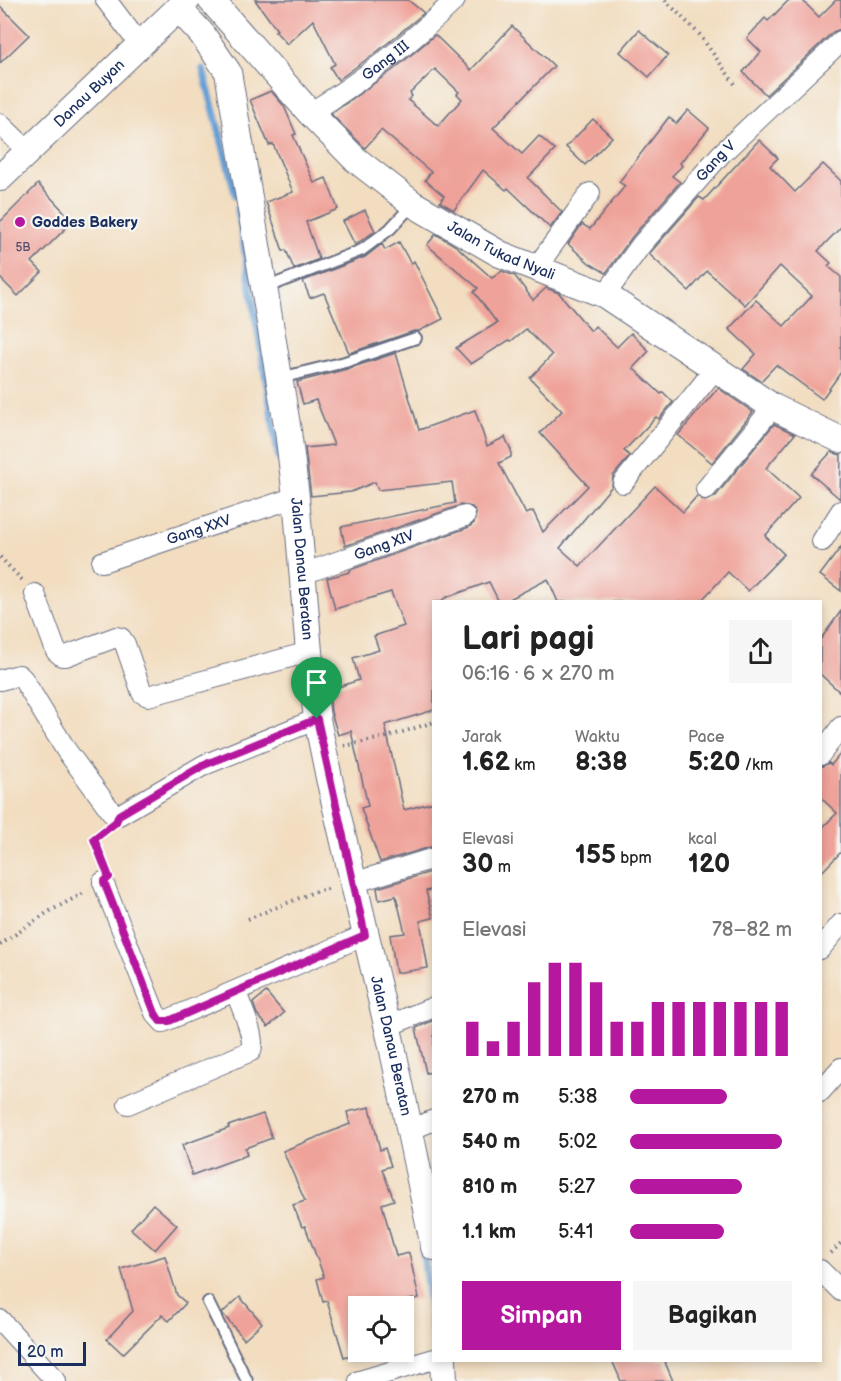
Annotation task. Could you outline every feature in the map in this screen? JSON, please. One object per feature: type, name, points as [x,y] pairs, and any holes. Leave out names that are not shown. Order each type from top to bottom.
[{"type":"street","points":[[106,0],[140,45]]},
{"type":"street","name":"Gang III","points":[[310,113],[344,92],[399,52],[455,0]]},
{"type":"street","name":"Danau Buyan","points":[[0,178],[182,4]]},
{"type":"street","name":"Jalan Danau Beratan","points":[[182,4],[228,72],[280,378],[296,497],[317,719],[365,935],[388,1026],[432,1237]]},
{"type":"street","points":[[202,34],[217,7]]},
{"type":"street","name":"Jalan Tukad Nyali","points":[[217,7],[310,113],[356,159],[413,204],[500,254],[605,295],[773,407],[837,432]]},
{"type":"street","name":"Gang V","points":[[605,295],[640,246],[721,154],[841,41]]},
{"type":"street","points":[[0,124],[28,151]]},
{"type":"street","points":[[536,268],[590,193]]},
{"type":"street","points":[[623,483],[715,369]]},
{"type":"street","points":[[706,489],[773,407]]},
{"type":"street","name":"Gang XXV","points":[[102,562],[296,497]]},
{"type":"street","points":[[822,541],[841,511]]},
{"type":"street","name":"Gang XIV","points":[[303,574],[465,516]]},
{"type":"street","points":[[35,594],[58,653],[66,656],[116,637],[120,638],[125,644],[142,693],[148,696],[309,652]]},
{"type":"street","points":[[0,680],[15,675],[24,679],[66,750],[114,815],[119,815],[204,765],[317,719]]},
{"type":"street","points":[[822,752],[841,727]]},
{"type":"street","points":[[353,883],[432,859]]},
{"type":"street","points":[[104,882],[160,1021],[169,1021],[236,993],[365,935]]},
{"type":"street","points":[[822,947],[841,924]]},
{"type":"street","points":[[129,1104],[250,1051],[253,1046],[251,1036],[236,993]]},
{"type":"street","points":[[388,1026],[432,1008]]},
{"type":"street","points":[[822,1090],[841,1068]]},
{"type":"street","points":[[410,1130],[432,1121]]},
{"type":"street","points":[[822,1272],[841,1292]]},
{"type":"street","points":[[0,1320],[56,1381]]},
{"type":"street","points":[[359,1381],[432,1360]]},
{"type":"street","points":[[443,1362],[444,1381]]},
{"type":"lane","points":[[265,288],[362,250],[390,229],[413,204]]},
{"type":"lane","points":[[280,378],[345,362],[416,338]]},
{"type":"lane","points":[[208,1302],[247,1381]]},
{"type":"path","points":[[665,0],[699,34],[737,87]]},
{"type":"path","points":[[0,557],[35,594]]},
{"type":"path","points":[[323,751],[387,737],[432,723]]},
{"type":"path","points":[[0,945],[48,912],[104,882],[109,877],[94,839],[116,822],[119,815]]},
{"type":"path","points":[[248,920],[314,892],[353,883]]},
{"type":"building","points":[[255,0],[408,0],[424,13],[338,80],[330,67],[335,64],[313,20],[287,44],[275,31],[277,30]]},
{"type":"building","points":[[789,0],[802,0],[819,17],[836,0],[841,0],[841,29],[833,32],[766,95],[743,72],[761,52],[747,38],[765,18],[768,21]]},
{"type":"building","points":[[0,6],[29,35],[0,63]]},
{"type":"building","points":[[512,26],[554,66],[493,128],[522,154],[539,136],[555,150],[528,178],[562,212],[550,228],[508,188],[506,190],[483,170],[454,210],[440,202],[444,196],[425,180],[431,172],[381,130],[365,148],[331,114],[393,70],[435,35],[471,70]],"holes":[[[435,69],[459,92],[457,94],[462,99],[438,126],[408,100],[412,96],[410,93]]]},
{"type":"building","points":[[639,30],[668,55],[649,77],[620,52]]},
{"type":"building","points":[[271,91],[284,106],[296,134],[293,135],[314,183],[326,178],[338,209],[306,222],[319,259],[294,269],[286,250],[283,251],[266,202],[293,192],[273,144],[269,145],[250,100]]},
{"type":"building","points":[[688,110],[709,128],[680,163],[682,166],[672,176],[680,182],[632,237],[606,273],[589,263],[568,244],[582,224],[590,229],[625,186],[619,182],[669,117],[676,124]]},
{"type":"building","points":[[593,119],[612,137],[585,165],[566,147]]},
{"type":"building","points":[[759,140],[778,158],[770,166],[795,192],[823,164],[841,181],[841,227],[818,251],[831,263],[828,266],[841,277],[841,372],[822,399],[776,365],[761,381],[743,369],[756,354],[729,329],[756,300],[784,326],[812,296],[780,266],[745,305],[707,271],[689,291],[649,254],[699,197],[704,200]]},
{"type":"building","points":[[38,184],[73,221],[32,262],[42,272],[18,296],[0,278],[0,222]]},
{"type":"building","points":[[365,210],[375,231],[355,245],[343,221]]},
{"type":"building","points":[[436,234],[456,246],[492,278],[502,271],[515,276],[533,300],[546,288],[559,293],[591,331],[595,326],[617,347],[631,333],[649,351],[633,368],[673,402],[659,419],[656,417],[624,451],[630,456],[613,476],[612,486],[560,548],[580,566],[655,486],[683,512],[697,496],[705,501],[715,497],[774,424],[795,434],[766,468],[799,498],[765,536],[784,554],[748,591],[728,572],[702,600],[557,600],[548,579],[508,600],[498,600],[489,582],[442,600],[432,600],[432,711],[385,725],[404,810],[432,803],[432,847],[380,862],[361,808],[368,806],[351,731],[338,735],[331,712],[329,690],[359,680],[353,658],[379,650],[374,636],[404,626],[391,592],[335,609],[327,578],[350,572],[350,570],[469,527],[474,523],[476,513],[472,507],[461,505],[345,546],[341,527],[455,503],[452,482],[378,490],[375,482],[351,492],[311,496],[305,448],[334,445],[316,400],[303,404],[297,382],[396,353],[419,430],[475,410],[487,446],[505,437],[511,450],[511,457],[499,463],[526,514],[533,511],[543,532],[588,486],[540,433],[562,411],[530,378],[552,355],[526,329],[511,341],[509,340],[471,364],[456,348],[497,323],[474,292],[478,288],[427,245]]},
{"type":"building","points":[[399,242],[411,264],[414,261],[443,319],[419,331],[349,353],[324,293],[310,298],[303,281],[365,257],[382,244],[385,250]]},
{"type":"building","points":[[718,388],[753,412],[712,463],[678,435]]},
{"type":"building","points":[[831,452],[841,455],[840,499],[811,474]]},
{"type":"building","points":[[841,547],[841,591],[820,575]]},
{"type":"building","points":[[841,611],[841,693],[822,676],[822,637]]},
{"type":"building","points":[[841,753],[841,852],[822,872],[822,828],[837,813],[822,799],[822,766],[829,763],[831,765]]},
{"type":"building","points":[[432,872],[432,890],[426,891],[432,918],[420,921],[428,968],[396,973],[390,935],[405,933],[396,896],[379,900],[377,888]]},
{"type":"building","points":[[266,992],[284,1013],[268,1027],[257,1014],[253,1003]]},
{"type":"building","points":[[432,1021],[432,1072],[426,1073],[416,1028]]},
{"type":"building","points":[[370,1107],[380,1150],[385,1148],[391,1166],[382,1169],[394,1200],[382,1204],[396,1256],[409,1253],[419,1298],[414,1299],[414,1296],[348,1296],[348,1356],[344,1357],[327,1301],[323,1302],[317,1279],[324,1277],[305,1226],[302,1227],[293,1205],[305,1201],[283,1151],[350,1124],[347,1112]]},
{"type":"building","points":[[263,1114],[272,1138],[245,1148],[247,1155],[192,1175],[182,1145]]},
{"type":"building","points":[[153,1204],[177,1225],[155,1250],[131,1229]]},
{"type":"building","points":[[165,1256],[177,1295],[186,1303],[169,1321],[162,1315],[123,1354],[107,1339],[133,1311],[121,1269]]},
{"type":"building","points":[[240,1297],[262,1323],[244,1339],[222,1313]]},
{"type":"building","points":[[613,1362],[665,1362],[673,1381],[621,1381]]},
{"type":"waterway","points":[[203,69],[236,196]]},
{"type":"waterway","points":[[238,209],[279,459]]},
{"type":"waterway","points":[[422,1244],[432,1324]]},
{"type":"place","name":"Goddes Bakery","points":[[20,222]]},
{"type":"route","points":[[317,719],[365,935],[236,993],[169,1021],[160,1021],[104,882],[109,877],[94,839],[116,822],[119,815],[204,765],[317,719]]}]
